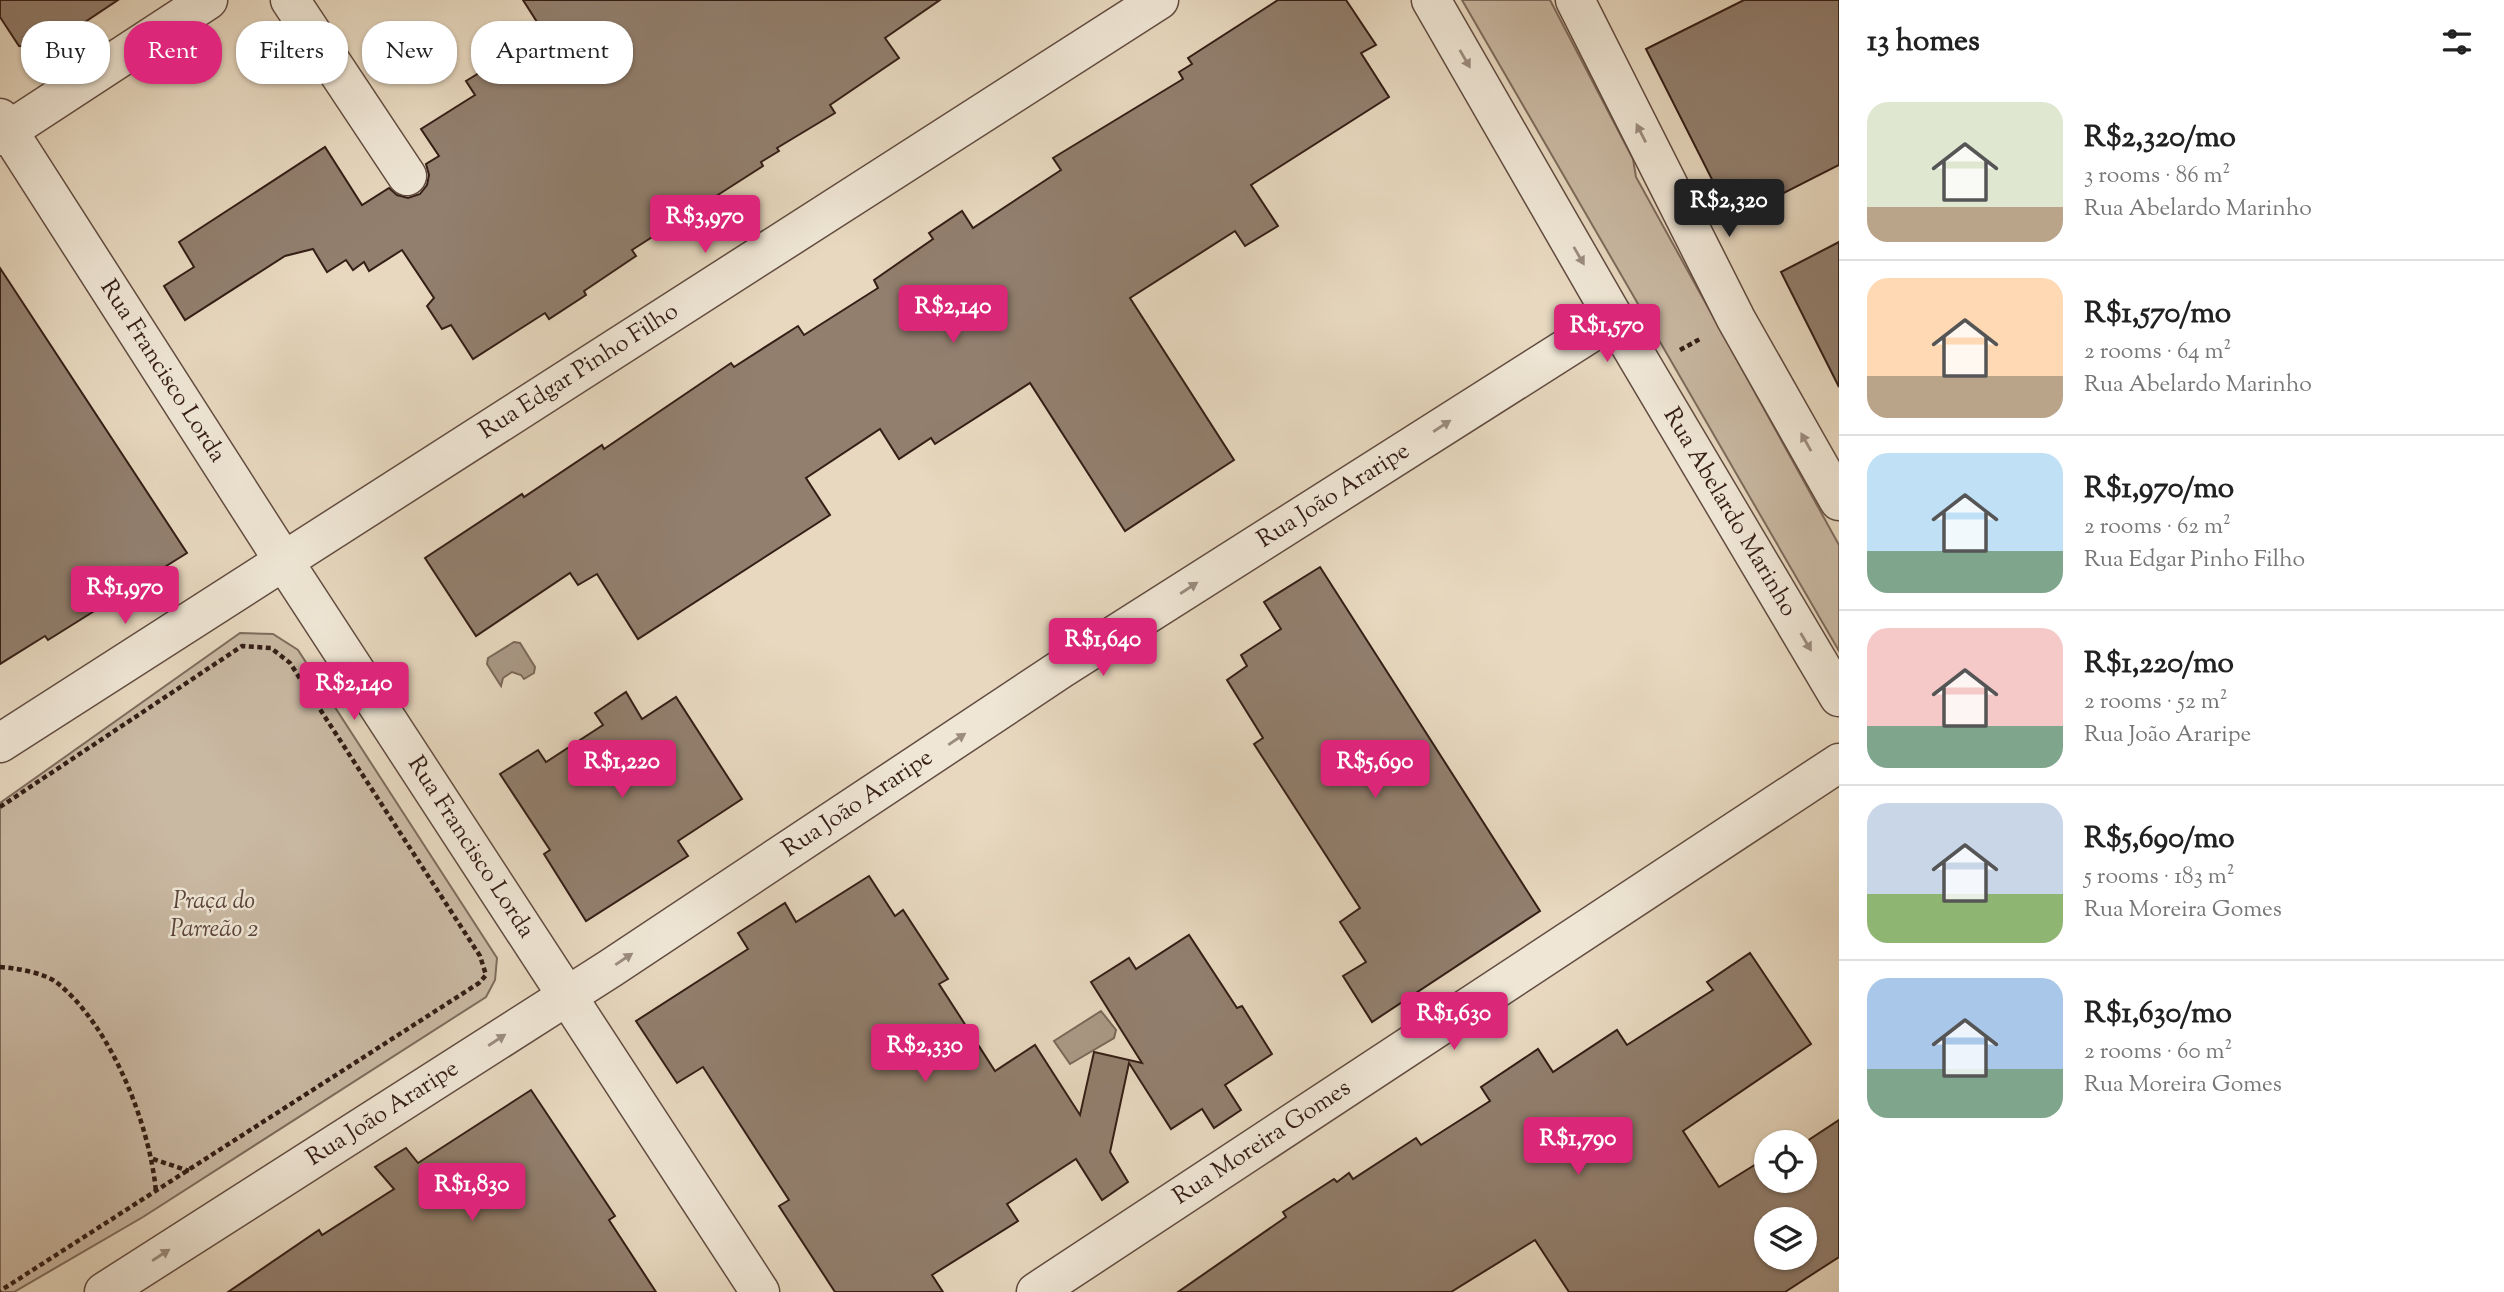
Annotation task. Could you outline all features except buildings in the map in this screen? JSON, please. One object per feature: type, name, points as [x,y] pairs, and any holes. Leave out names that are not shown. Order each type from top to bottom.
[{"type":"street","points":[[3,129],[208,0]]},
{"type":"street","points":[[290,0],[407,176]]},
{"type":"street","name":"Rua Edgar Pinho Filho","points":[[0,743],[1159,0]]},
{"type":"street","name":"Rua Abelardo Marinho","points":[[1431,0],[1614,318],[1839,697]]},
{"type":"street","points":[[1575,0],[1736,319],[1839,501]]},
{"type":"street","name":"Rua Francisco Lorda","points":[[3,129],[760,1292]]},
{"type":"street","name":"Rua João Araripe","points":[[104,1292],[567,996],[1061,669],[1614,318]]},
{"type":"street","name":"Rua Moreira Gomes","points":[[1036,1292],[1839,763]]},
{"type":"path","points":[[1679,351],[1709,334]]},
{"type":"path","points":[[0,807],[243,646],[271,648],[290,663],[480,956],[486,975],[480,983],[0,1291]]},
{"type":"path","points":[[0,967],[55,981],[91,1021],[125,1078],[141,1116],[153,1159],[156,1192]]},
{"type":"path","points":[[153,1159],[189,1171]]},
{"type":"green space","points":[[1462,0],[1550,0],[1633,159],[1636,177],[1839,545],[1839,651]]},
{"type":"green space","name":"Praça do Parreão 2","points":[[240,633],[273,634],[298,650],[497,958],[495,980],[486,997],[143,1217],[14,1292],[0,1292],[0,803]]},
{"type":"shaded area","points":[[514,642],[520,643],[535,667],[534,673],[524,679],[512,672],[503,678],[501,686],[487,664],[488,658]]},
{"type":"shaded area","points":[[1101,1011],[1116,1030],[1114,1038],[1070,1064],[1054,1041]]}]
